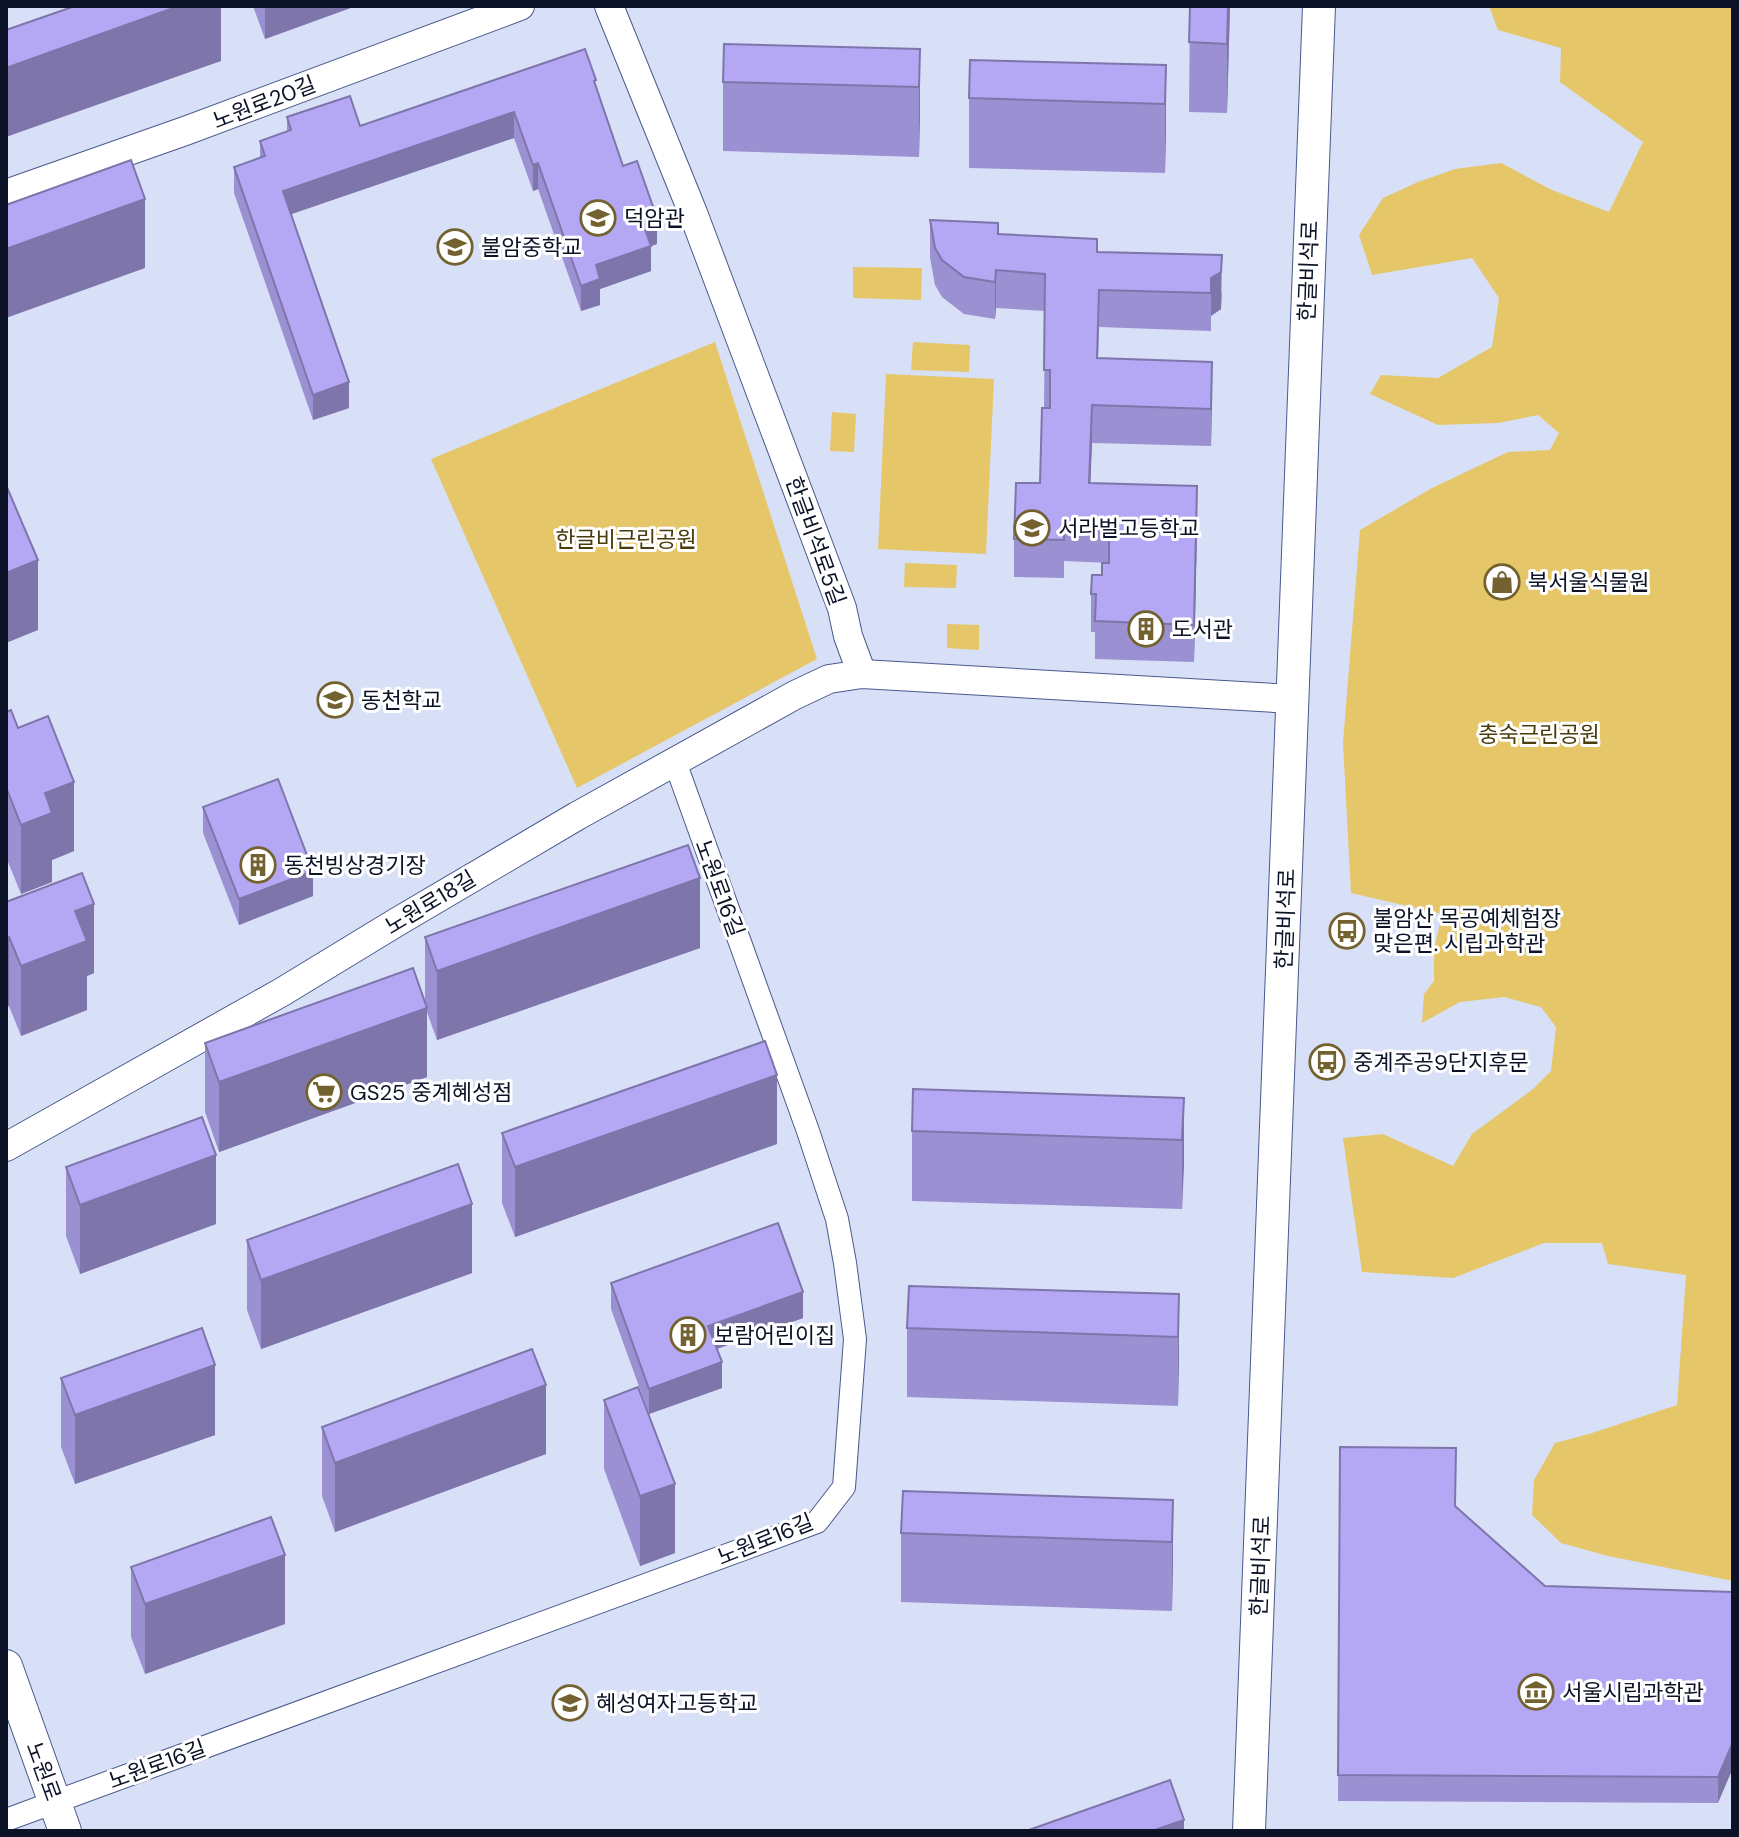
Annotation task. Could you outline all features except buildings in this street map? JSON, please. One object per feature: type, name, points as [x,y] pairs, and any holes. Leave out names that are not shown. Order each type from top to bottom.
[{"type":"main road","name":"한글비석로","points":[[1249,1831],[1319,6]]},
{"type":"main road","name":"노원로","points":[[6,1666],[60,1816]]},
{"type":"street","name":"노원로20길","points":[[6,194],[520,6]]},
{"type":"street","name":"한글비석로5길","points":[[609,6],[698,228],[842,608],[862,674]]},
{"type":"street","points":[[862,674],[1293,699]]},
{"type":"street","name":"노원로18길","points":[[6,1147],[282,992],[577,816],[795,695],[829,679],[862,674]]},
{"type":"street","name":"노원로16길","points":[[6,1820],[60,1816],[817,1522],[844,1487],[855,1339],[837,1219],[675,762]]},
{"type":"green space","name":"충숙근린공원","points":[[1489,6],[1733,6],[1733,1581],[1608,1556],[1561,1543],[1532,1515],[1534,1480],[1555,1443],[1677,1405],[1686,1275],[1608,1264],[1602,1243],[1544,1243],[1453,1278],[1362,1272],[1343,1138],[1383,1134],[1453,1166],[1472,1134],[1533,1089],[1551,1071],[1556,1027],[1541,1007],[1504,997],[1460,1002],[1422,1023],[1424,994],[1434,981],[1434,950],[1442,914],[1351,893],[1343,743],[1360,530],[1432,488],[1508,452],[1550,450],[1559,433],[1538,415],[1498,423],[1438,425],[1370,394],[1381,375],[1438,378],[1492,347],[1499,298],[1472,258],[1372,275],[1359,235],[1383,198],[1455,169],[1501,163],[1552,190],[1609,212],[1643,142],[1560,82],[1561,48],[1498,30]]},
{"type":"green space","points":[[853,267],[922,268],[921,300],[853,298]]},
{"type":"green space","name":"한글비근린공원","points":[[715,342],[817,659],[577,788],[431,459]]},
{"type":"green space","points":[[913,342],[970,345],[969,372],[911,370]]},
{"type":"green space","points":[[886,374],[994,379],[986,554],[878,549]]},
{"type":"green space","points":[[832,412],[856,414],[854,452],[830,451]]},
{"type":"green space","points":[[905,563],[957,565],[956,588],[904,587]]},
{"type":"green space","points":[[947,624],[979,625],[979,650],[947,648]]},
{"type":"place","name":"덕암관","points":[[598,218]]},
{"type":"place","name":"불암중학교","points":[[455,247]]},
{"type":"place","name":"서라벌고등학교","points":[[1032,528]]},
{"type":"place","name":"북서울식물원","points":[[1502,582]]},
{"type":"place","name":"도서관","points":[[1146,629]]},
{"type":"place","name":"동천학교","points":[[335,700]]},
{"type":"place","name":"동천빙상경기장","points":[[258,865]]},
{"type":"place","name":"불암산 목공예체험장 맞은편. 시립과학관","points":[[1347,931]]},
{"type":"place","name":"중계주공9단지후문","points":[[1327,1062]]},
{"type":"place","name":"GS25 중계혜성점","points":[[324,1092]]},
{"type":"place","name":"보람어린이집","points":[[688,1335]]},
{"type":"place","name":"서울시립과학관","points":[[1536,1692]]},
{"type":"place","name":"혜성여자고등학교","points":[[570,1703]]}]
